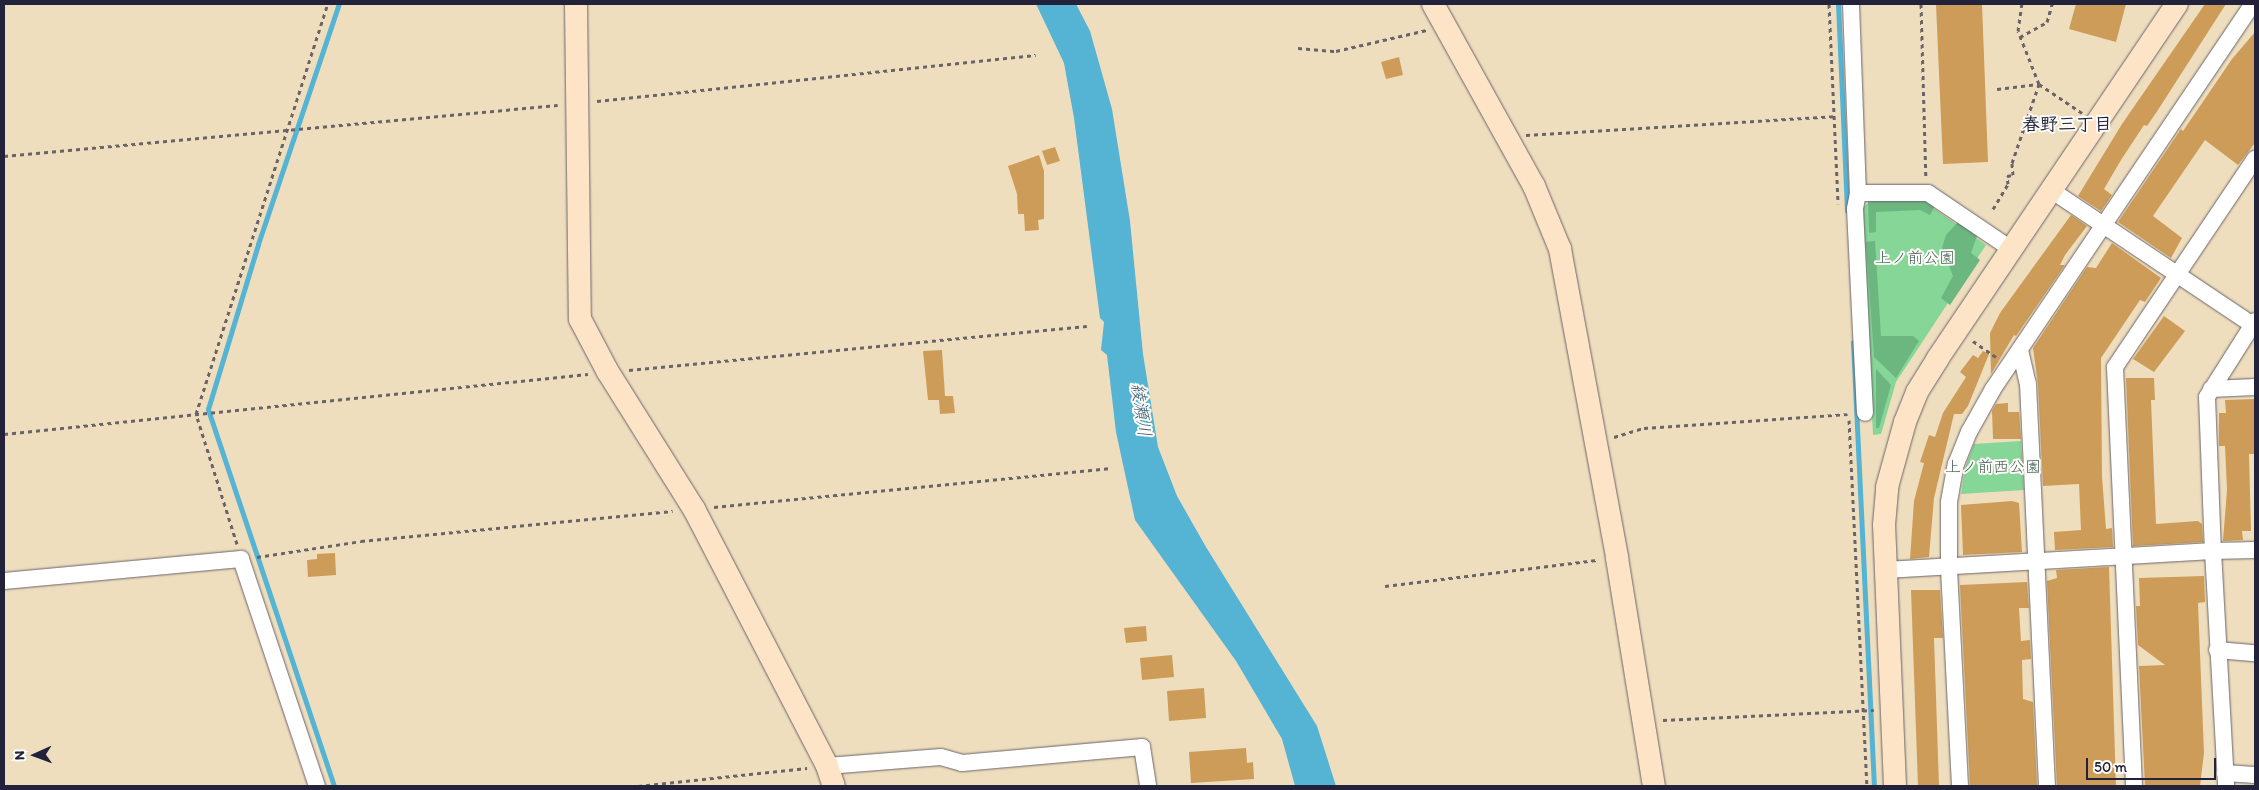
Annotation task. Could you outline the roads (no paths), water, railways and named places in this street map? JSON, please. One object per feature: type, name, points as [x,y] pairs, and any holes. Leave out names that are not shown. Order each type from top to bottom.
[{"type":"street","points":[[576,4],[575,103],[580,319],[608,372],[694,509],[830,776],[941,757],[962,763],[1142,746],[1148,786]]},
{"type":"street","points":[[1433,4],[1534,186],[1560,249],[1617,558],[1654,786]]},
{"type":"street","points":[[1851,4],[1858,193],[1855,209],[1865,413]]},
{"type":"street","points":[[1896,786],[1885,570],[1887,487],[1905,422],[1933,367],[2177,4]]},
{"type":"street","points":[[1960,786],[1949,566],[1949,502],[1956,464],[1969,432],[2020,350],[2101,226],[2253,4]]},
{"type":"street","points":[[2134,786],[2115,366],[2255,158]]},
{"type":"street","points":[[2051,190],[2175,275],[2254,323],[2207,397],[2217,650],[2226,780],[2255,774]]},
{"type":"street","points":[[1858,193],[1928,193],[2011,249]]},
{"type":"street","points":[[2020,350],[2028,384],[2038,562],[2047,786]]},
{"type":"street","points":[[2211,389],[2255,387]]},
{"type":"street","points":[[1885,570],[2255,550]]},
{"type":"street","points":[[4,581],[241,559],[318,786]]},
{"type":"street","points":[[2217,650],[2255,653]]},
{"type":"water","name":"綾瀬川","points":[[1036,4],[1076,4],[1090,31],[1112,109],[1130,221],[1143,354],[1158,447],[1177,496],[1206,547],[1317,726],[1336,786],[1295,786],[1282,739],[1236,661],[1135,520],[1116,432],[1107,355],[1101,350],[1104,322],[1100,318],[1074,118],[1064,63]]},
{"type":"waterway","points":[[334,786],[208,409],[258,244],[339,4]]},
{"type":"waterway","points":[[1838,4],[1847,211]]},
{"type":"waterway","points":[[1853,342],[1874,786]]},
{"type":"district","name":"春野三丁目","points":[[2067,124]]},
{"type":"park label","name":"上ノ前公園","points":[[1915,258]]},
{"type":"park label","name":"上ノ前西公園","points":[[1993,467]]}]
